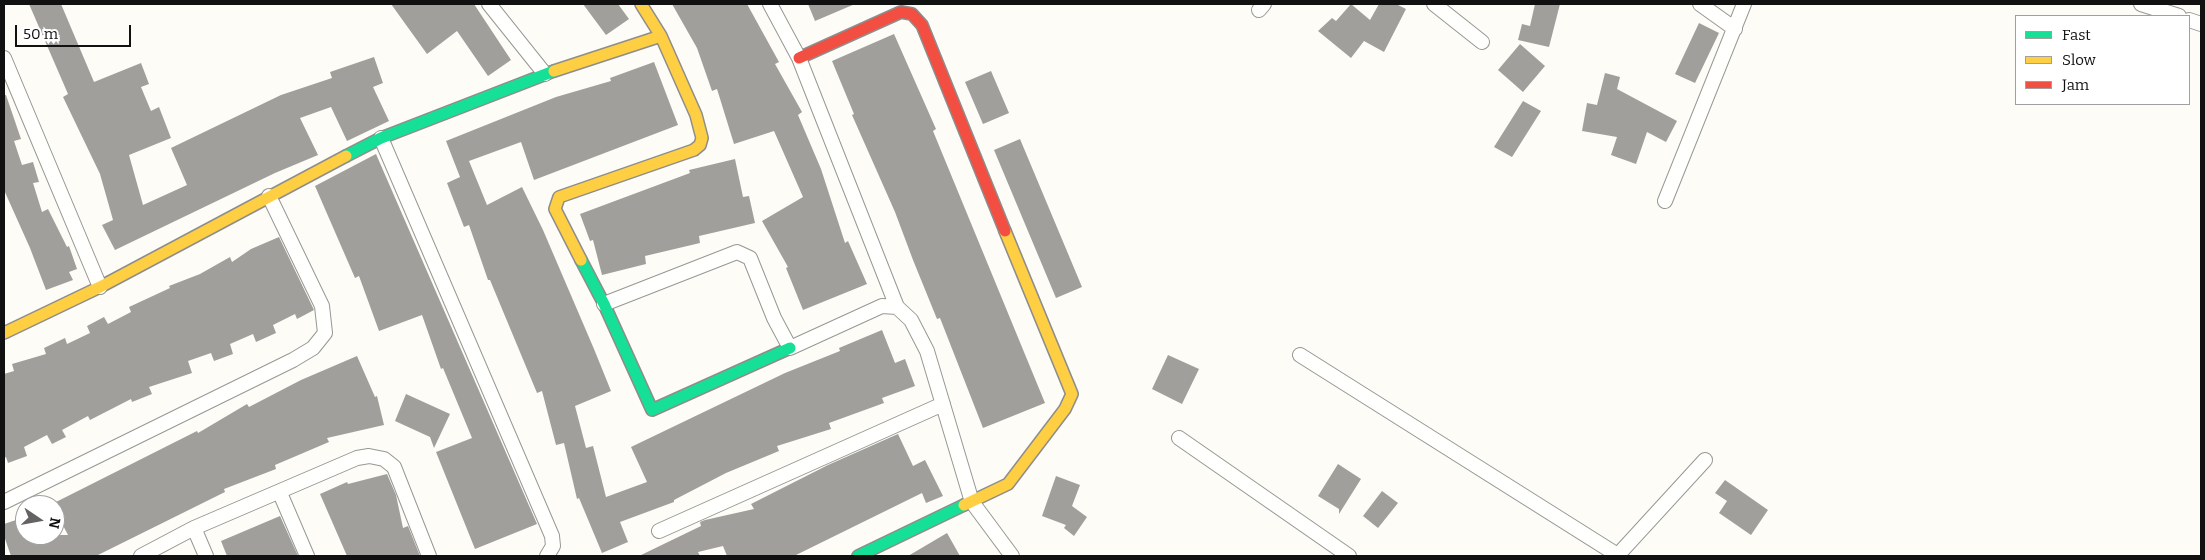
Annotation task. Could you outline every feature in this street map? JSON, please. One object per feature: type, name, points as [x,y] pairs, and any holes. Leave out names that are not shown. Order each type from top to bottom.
[{"type":"street","points":[[489,4],[545,74]]},
{"type":"street","points":[[641,4],[661,36],[696,115],[702,138],[700,145],[694,150],[559,197],[554,209],[604,304],[652,410],[882,306],[897,307]]},
{"type":"street","points":[[770,4],[800,58],[897,307],[911,320],[927,351],[972,502],[1012,556]]},
{"type":"street","points":[[1434,4],[1482,42]]},
{"type":"street","points":[[1700,4],[1735,29]]},
{"type":"street","points":[[1665,201],[1744,4]]},
{"type":"street","points":[[2141,4],[2176,15]]},
{"type":"street","points":[[800,58],[901,12],[912,14],[922,24],[1034,304],[1070,384],[1072,394],[1065,409],[1008,484],[858,556]]},
{"type":"street","points":[[4,333],[100,287],[381,138],[545,74],[661,36]]},
{"type":"street","points":[[4,58],[100,287]]},
{"type":"street","points":[[381,138],[552,536],[553,546],[547,556]]},
{"type":"street","points":[[4,502],[293,360],[313,348],[325,333],[322,306],[269,196]]},
{"type":"street","points":[[604,304],[737,252],[750,258],[774,318],[790,348]]},
{"type":"street","points":[[1300,354],[1618,556],[1705,460]]},
{"type":"street","points":[[659,531],[942,404]]},
{"type":"street","points":[[1179,438],[1349,556]]},
{"type":"street","points":[[141,556],[194,528],[280,493],[357,458],[369,456],[384,460],[394,468],[429,556]]},
{"type":"street","points":[[280,493],[307,556]]},
{"type":"street","points":[[194,528],[206,556]]},
{"type":"building","points":[[29,4],[61,4],[94,82],[141,63],[149,84],[141,87],[151,111],[159,107],[171,138],[129,155],[143,205],[187,185],[171,148],[281,95],[332,78],[330,72],[374,57],[383,83],[373,87],[389,121],[347,141],[331,107],[300,118],[318,155],[275,173],[115,250],[102,225],[113,220],[100,174],[63,97],[68,94]]},
{"type":"building","points":[[391,4],[474,4],[511,60],[488,76],[457,31],[427,54]]},
{"type":"building","points":[[583,4],[618,4],[629,19],[606,35]]},
{"type":"building","points":[[672,4],[747,4],[779,62],[775,64],[802,112],[798,115],[821,169],[845,243],[848,241],[867,284],[803,310],[786,268],[788,267],[762,221],[803,197],[774,131],[734,144],[717,89],[712,91],[697,48]]},
{"type":"building","points":[[808,4],[855,4],[815,21]]},
{"type":"building","points":[[1351,4],[1370,20],[1379,4],[1396,4],[1406,9],[1384,52],[1364,41],[1351,58],[1318,31],[1332,18],[1336,21]]},
{"type":"building","points":[[1535,4],[1560,4],[1549,47],[1518,40],[1522,24],[1530,26]]},
{"type":"building","points":[[1699,23],[1719,33],[1695,83],[1675,74]]},
{"type":"building","points":[[894,34],[936,129],[933,131],[1045,403],[983,428],[940,318],[937,319],[895,212],[852,115],[854,114],[832,61]]},
{"type":"building","points":[[1520,44],[1545,66],[1523,92],[1498,70]]},
{"type":"building","points":[[654,62],[678,125],[534,180],[521,142],[469,161],[487,205],[522,187],[543,230],[594,349],[611,391],[575,406],[586,448],[593,446],[606,497],[647,482],[631,447],[785,373],[840,351],[839,348],[882,330],[895,363],[905,359],[915,386],[882,398],[884,403],[829,423],[831,429],[777,446],[779,451],[726,473],[674,500],[674,502],[620,522],[628,542],[602,553],[579,498],[577,499],[564,443],[556,445],[542,391],[537,393],[490,280],[488,280],[469,225],[464,227],[447,183],[460,177],[446,141],[556,97],[611,81],[610,78]]},
{"type":"building","points":[[991,71],[1009,113],[983,124],[965,82]]},
{"type":"building","points":[[1605,73],[1620,77],[1617,89],[1677,121],[1666,142],[1647,132],[1636,164],[1611,155],[1617,137],[1582,131],[1587,103],[1597,105]]},
{"type":"building","points":[[4,95],[6,95],[21,139],[14,141],[22,165],[33,162],[39,182],[33,183],[42,212],[48,209],[67,247],[69,246],[77,269],[69,272],[73,280],[46,290],[30,248],[4,190]]},
{"type":"building","points":[[1523,101],[1541,111],[1512,157],[1494,147]]},
{"type":"building","points":[[1020,139],[1082,287],[1056,298],[994,150]]},
{"type":"building","points":[[376,154],[537,524],[475,549],[436,452],[472,438],[443,368],[441,369],[422,315],[379,331],[359,276],[355,278],[315,186]]},
{"type":"building","points":[[735,159],[743,197],[749,196],[755,223],[699,236],[700,243],[645,256],[646,264],[602,275],[593,240],[590,241],[580,214],[690,173],[689,170]]},
{"type":"building","points":[[279,237],[314,310],[297,319],[295,314],[273,325],[276,333],[256,342],[253,334],[230,344],[233,354],[214,361],[211,353],[188,361],[192,373],[149,387],[152,394],[132,402],[131,399],[90,420],[88,416],[62,430],[66,437],[52,444],[47,435],[24,447],[27,456],[8,463],[6,457],[4,458],[4,374],[14,371],[12,364],[46,354],[44,348],[65,338],[67,344],[90,333],[87,326],[104,317],[108,324],[131,312],[129,307],[170,288],[169,286],[200,274],[230,257],[232,262],[251,249]]},
{"type":"building","points":[[1168,355],[1199,369],[1182,404],[1152,389]]},
{"type":"building","points":[[357,356],[375,397],[377,396],[384,425],[327,438],[329,442],[275,465],[276,469],[224,489],[225,492],[96,556],[11,556],[4,536],[4,524],[15,520],[15,545],[65,545],[65,535],[68,535],[65,529],[65,497],[197,431],[198,433],[247,404],[249,407],[301,380]]},
{"type":"building","points":[[406,394],[450,414],[434,448],[430,437],[395,421]]},
{"type":"building","points":[[898,434],[913,466],[925,460],[943,496],[926,503],[922,493],[794,556],[727,556],[723,546],[698,552],[700,556],[639,556],[701,526],[700,522],[754,509],[751,504],[828,465]]},
{"type":"building","points":[[1338,464],[1361,479],[1339,514],[1339,509],[1318,496]]},
{"type":"building","points":[[387,474],[396,495],[403,528],[408,526],[420,556],[347,556],[320,494],[347,482],[348,484]]},
{"type":"building","points":[[1056,476],[1080,485],[1072,506],[1087,517],[1074,536],[1064,528],[1066,525],[1042,516]]},
{"type":"building","points":[[1725,480],[1768,510],[1751,535],[1719,513],[1727,501],[1715,493]]},
{"type":"building","points":[[1382,491],[1398,503],[1378,528],[1363,516]]},
{"type":"building","points":[[280,516],[298,556],[227,556],[221,541]]},
{"type":"building","points":[[947,533],[960,556],[908,556]]},
{"type":"traffic: fast","points":[[346,156],[381,138],[554,71]]},
{"type":"traffic: fast","points":[[581,260],[604,304],[652,410],[790,348]]},
{"type":"traffic: fast","points":[[858,556],[964,505]]},
{"type":"traffic: slow","points":[[581,260],[555,209],[559,197],[694,150],[700,145],[702,138],[696,115],[661,36],[641,4]]},
{"type":"traffic: slow","points":[[554,71],[661,36]]},
{"type":"traffic: slow","points":[[4,333],[100,287],[346,156]]},
{"type":"traffic: slow","points":[[964,505],[1008,484],[1065,409],[1072,394],[1005,231]]},
{"type":"traffic: jam","points":[[799,58],[901,12],[912,14],[922,25],[1005,231]]}]
